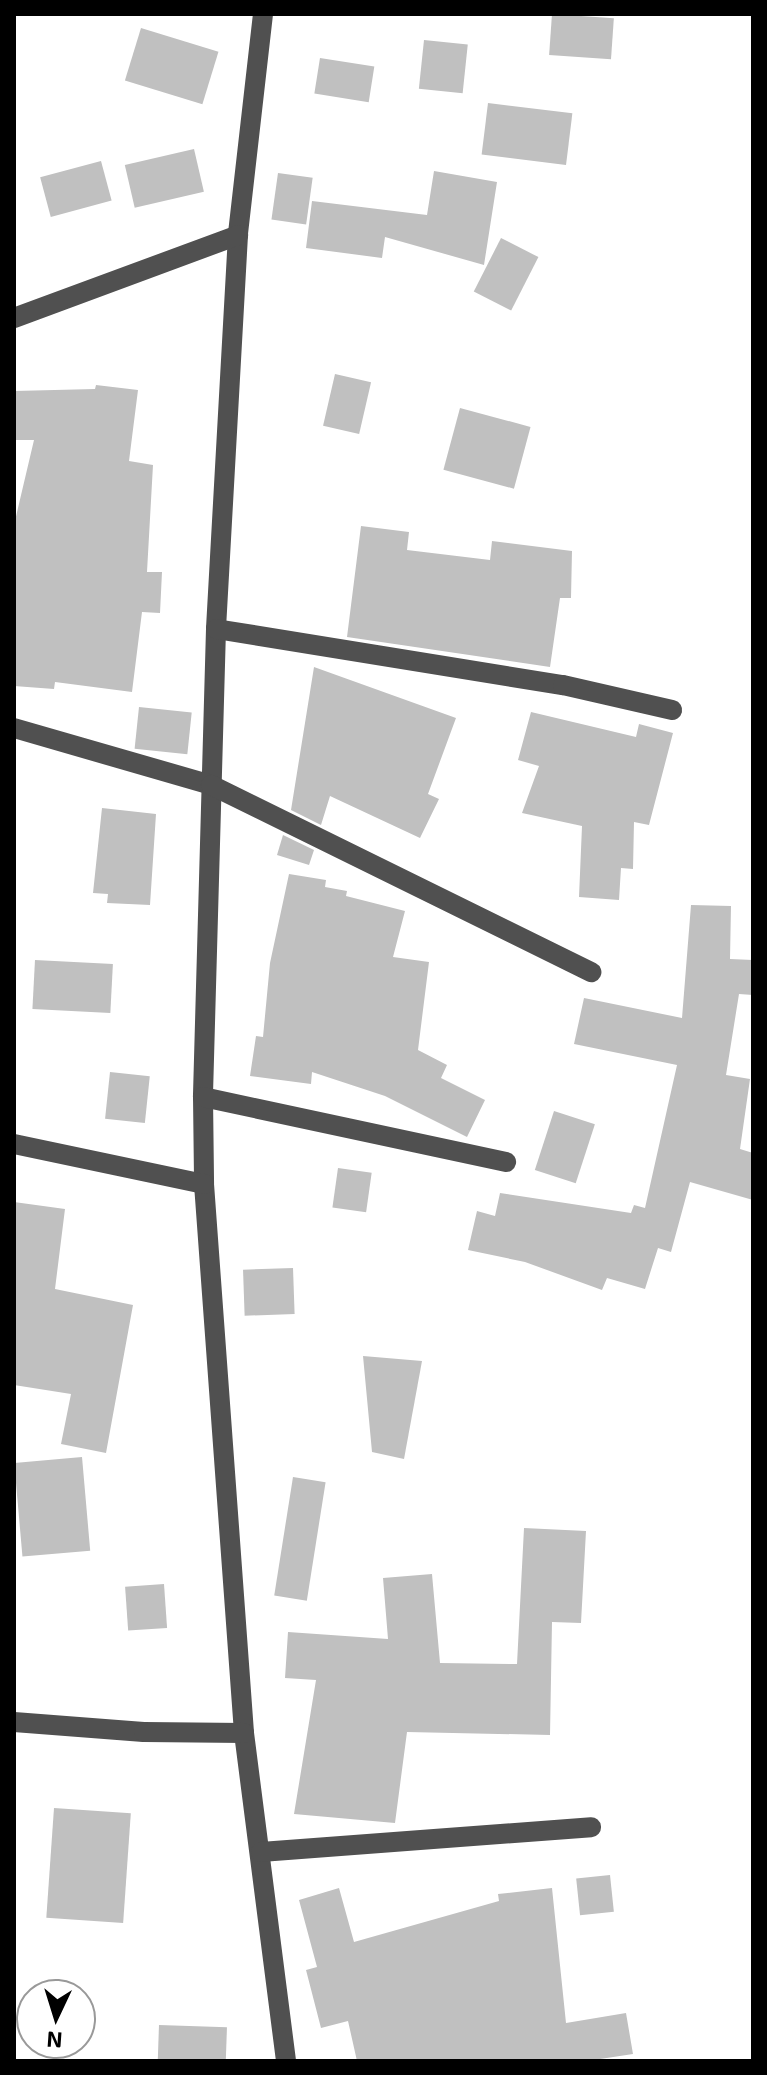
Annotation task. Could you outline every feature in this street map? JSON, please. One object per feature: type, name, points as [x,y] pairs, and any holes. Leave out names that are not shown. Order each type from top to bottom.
[{"type":"street","points":[[263,14],[238,235],[216,629],[203,1097],[204,1184],[244,1733],[286,2061]]},
{"type":"street","points":[[14,318],[238,235]]},
{"type":"street","points":[[216,629],[563,685],[672,710]]},
{"type":"street","points":[[14,728],[211,785],[591,972]]},
{"type":"street","points":[[203,1097],[506,1162]]},
{"type":"street","points":[[14,1144],[204,1184]]},
{"type":"street","points":[[14,1722],[144,1732],[244,1733]]},
{"type":"street","points":[[261,1852],[591,1827]]},
{"type":"building","points":[[552,14],[614,18],[611,59],[549,55]]},
{"type":"building","points":[[141,28],[218,52],[202,104],[125,81]]},
{"type":"building","points":[[424,40],[468,45],[463,93],[419,89]]},
{"type":"building","points":[[320,58],[374,67],[369,102],[314,94]]},
{"type":"building","points":[[488,103],[572,113],[566,165],[482,155]]},
{"type":"building","points":[[194,149],[204,192],[135,208],[125,165]]},
{"type":"building","points":[[101,161],[112,201],[51,217],[40,177]]},
{"type":"building","points":[[434,171],[497,182],[484,265],[385,237],[382,258],[306,248],[312,201],[427,215]]},
{"type":"building","points":[[278,173],[313,178],[306,224],[271,220]]},
{"type":"building","points":[[501,238],[538,257],[511,311],[474,291]]},
{"type":"building","points":[[335,374],[371,382],[359,434],[323,426]]},
{"type":"building","points":[[96,385],[138,390],[129,461],[153,465],[147,572],[162,572],[160,613],[142,612],[132,692],[55,682],[54,689],[14,686],[14,525],[34,440],[14,440],[14,391],[95,389]]},
{"type":"building","points":[[460,408],[531,427],[514,489],[443,470]]},
{"type":"building","points":[[361,526],[409,532],[407,550],[490,560],[492,541],[572,551],[571,598],[560,598],[550,667],[347,637]]},
{"type":"building","points":[[314,667],[456,718],[428,794],[439,799],[420,838],[330,796],[321,825],[291,810]]},
{"type":"building","points":[[139,707],[192,713],[187,754],[135,749]]},
{"type":"building","points":[[531,712],[636,737],[639,724],[673,733],[649,825],[634,822],[633,869],[621,868],[619,900],[579,897],[582,826],[522,813],[539,766],[518,760]]},
{"type":"building","points":[[102,808],[156,814],[150,905],[107,903],[108,894],[93,893]]},
{"type":"building","points":[[283,835],[314,850],[309,865],[277,855]]},
{"type":"building","points":[[289,874],[326,880],[325,887],[347,891],[346,896],[405,911],[393,957],[429,962],[418,1050],[447,1065],[441,1078],[485,1100],[467,1137],[385,1096],[312,1072],[311,1084],[250,1076],[256,1036],[263,1037],[270,963]]},
{"type":"building","points":[[691,905],[731,906],[730,959],[753,960],[753,995],[739,994],[726,1075],[750,1079],[740,1149],[753,1153],[753,1200],[690,1182],[671,1252],[658,1248],[645,1289],[607,1278],[602,1290],[525,1262],[468,1250],[477,1211],[495,1216],[500,1193],[631,1213],[634,1205],[645,1208],[677,1065],[574,1044],[584,998],[682,1018]]},
{"type":"building","points":[[35,960],[113,964],[110,1013],[32,1009]]},
{"type":"building","points":[[110,1072],[150,1076],[145,1123],[105,1119]]},
{"type":"building","points":[[554,1111],[595,1124],[576,1183],[535,1170]]},
{"type":"building","points":[[338,1168],[372,1173],[366,1212],[332,1208]]},
{"type":"building","points":[[14,1202],[65,1209],[55,1289],[133,1305],[106,1453],[61,1444],[71,1394],[14,1385]]},
{"type":"building","points":[[293,1268],[295,1314],[245,1316],[243,1270]]},
{"type":"building","points":[[363,1356],[422,1361],[404,1459],[372,1452]]},
{"type":"building","points":[[82,1457],[90,1551],[22,1557],[14,1463]]},
{"type":"building","points":[[293,1477],[326,1482],[307,1601],[274,1596]]},
{"type":"building","points":[[524,1528],[586,1531],[581,1623],[552,1622],[550,1735],[407,1732],[395,1823],[294,1814],[316,1680],[285,1678],[288,1632],[388,1639],[383,1578],[432,1574],[440,1663],[517,1664]]},
{"type":"building","points":[[164,1584],[167,1628],[128,1631],[125,1587]]},
{"type":"building","points":[[54,1808],[131,1813],[123,1923],[46,1918]]},
{"type":"building","points":[[610,1875],[614,1912],[580,1915],[576,1879]]},
{"type":"building","points":[[339,1888],[354,1942],[499,1901],[498,1894],[552,1888],[566,2023],[626,2013],[633,2054],[587,2061],[357,2061],[348,2021],[321,2028],[306,1970],[317,1967],[299,1900]]},
{"type":"building","points":[[159,2025],[227,2027],[226,2061],[158,2061]]}]
